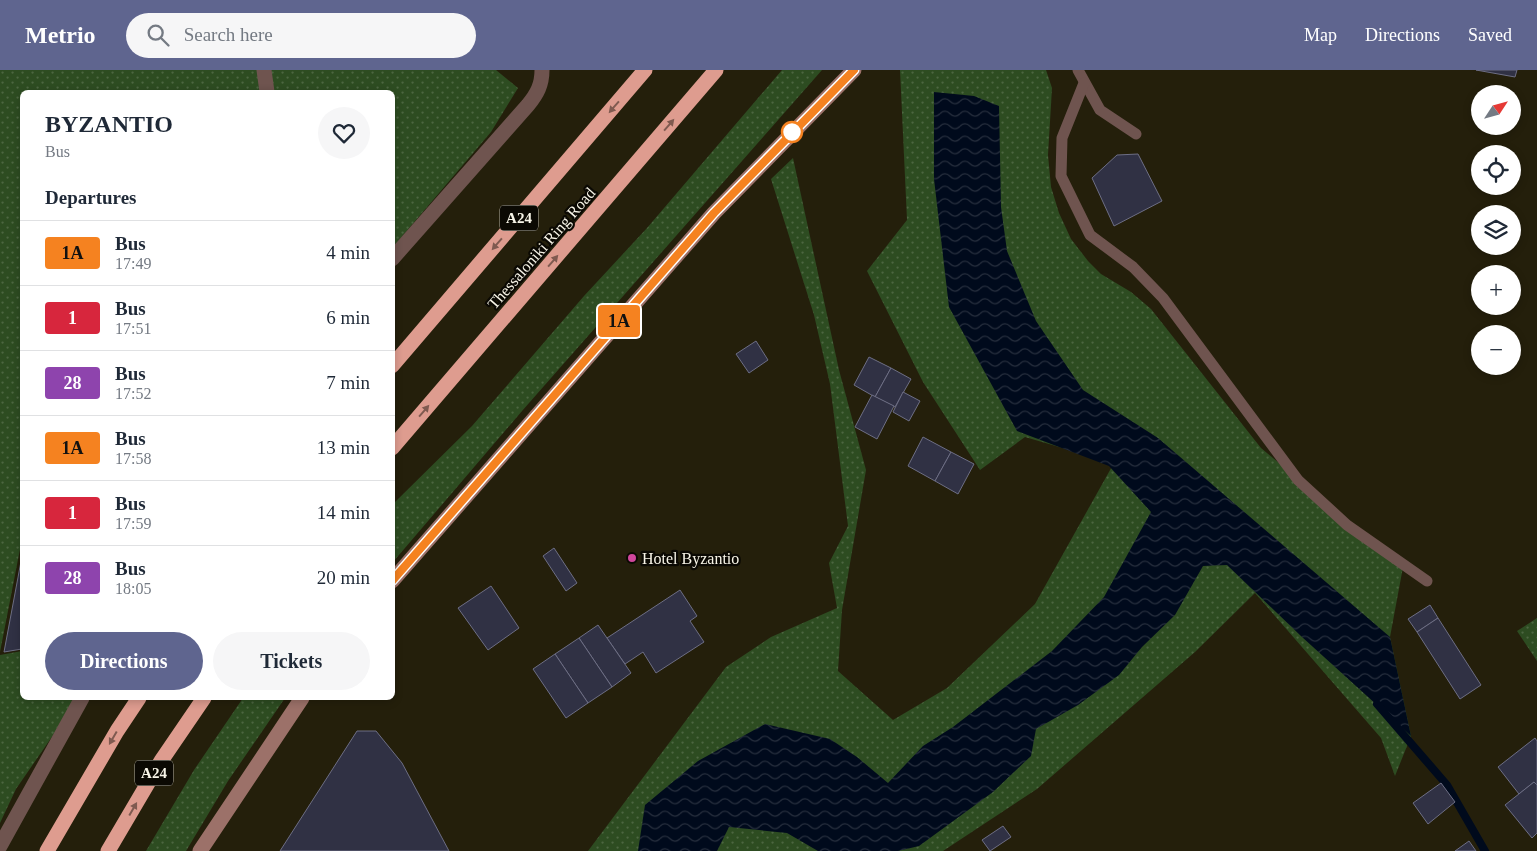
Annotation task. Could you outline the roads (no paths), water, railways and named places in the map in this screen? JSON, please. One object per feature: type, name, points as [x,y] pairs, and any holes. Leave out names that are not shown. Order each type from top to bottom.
[{"type":"highway","name":"Α24","points":[[395,362],[645,70]]},
{"type":"highway","name":"Thessaloniki Ring Road","points":[[395,444],[716,70]]},
{"type":"highway","points":[[47,851],[117,731],[138,700]]},
{"type":"highway","name":"Α24","points":[[108,851],[161,761],[203,700]]},
{"type":"street","points":[[264,70],[267,90]]},
{"type":"street","points":[[395,257],[528,105],[542,82],[542,70]]},
{"type":"street","points":[[395,578],[714,213],[854,70]]},
{"type":"street","points":[[0,846],[81,700]]},
{"type":"street","points":[[200,851],[301,700]]},
{"type":"lane","points":[[1078,70],[1100,110],[1136,134]]},
{"type":"lane","points":[[1084,82],[1062,138],[1060,176],[1090,236],[1133,267],[1163,298],[1298,480],[1347,525],[1427,581]]},
{"type":"water","points":[[934,92],[974,96],[999,106],[1001,207],[1007,251],[1036,321],[1083,390],[1158,438],[1390,637],[1411,736],[1302,637],[1227,565],[1203,566],[1175,615],[1142,647],[1119,675],[1078,705],[1036,729],[1031,756],[993,792],[919,846],[898,851],[818,851],[787,833],[729,827],[717,851],[638,851],[645,805],[698,761],[765,724],[830,739],[857,757],[888,783],[923,746],[953,727],[1052,651],[1104,597],[1151,512],[1109,466],[1017,431],[949,307],[934,179]]},
{"type":"waterway","points":[[1377,704],[1447,785],[1485,851]]},
{"type":"place","name":"Hotel Byzantio","points":[[632,558]]}]
